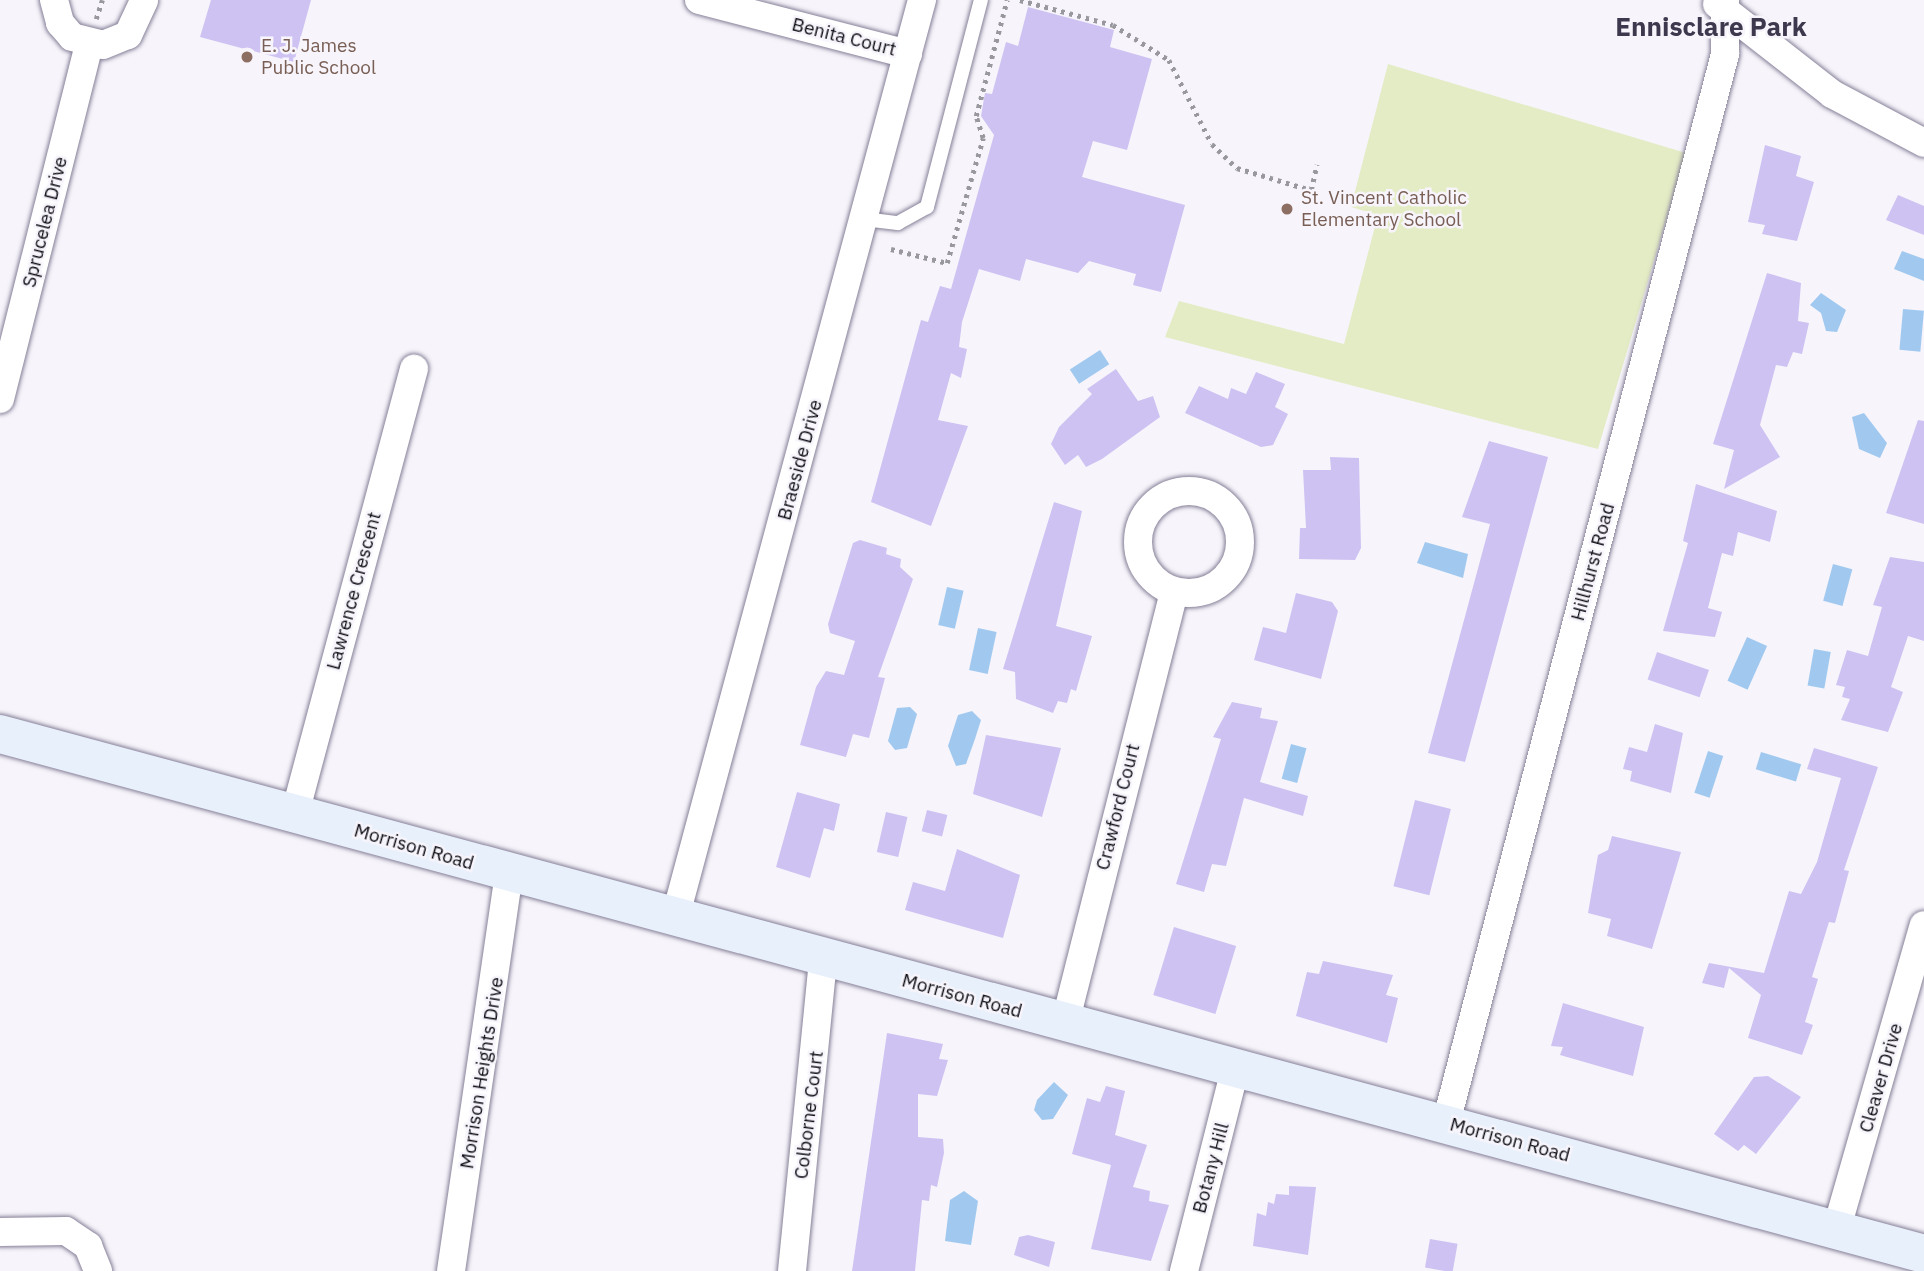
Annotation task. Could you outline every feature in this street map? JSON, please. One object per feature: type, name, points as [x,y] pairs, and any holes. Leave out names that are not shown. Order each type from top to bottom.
[{"type":"street","points":[[54,0],[60,23],[89,44],[128,35],[144,0]]},
{"type":"street","name":"Benita Court","points":[[699,0],[908,54]]},
{"type":"street","name":"Braeside Drive","points":[[675,918],[922,0]]},
{"type":"street","points":[[1721,4],[1832,94],[1924,143]]},
{"type":"street","name":"Hillhurst Road","points":[[1446,1122],[1725,54],[1721,4]]},
{"type":"street","name":"Sprucelea Drive","points":[[0,399],[89,44]]},
{"type":"street","name":"Lawrence Crescent","points":[[295,813],[414,369]]},
{"type":"street","name":"Crawford Court","points":[[1065,1023],[1174,592]]},
{"type":"street","name":"Morrison Road","points":[[0,734],[295,813],[509,875],[1065,1023],[1236,1065],[1924,1254]]},
{"type":"street","name":"Morrison Heights Drive","points":[[451,1271],[509,875]]},
{"type":"street","name":"Cleaver Drive","points":[[1836,1231],[1924,925]]},
{"type":"street","name":"Colborne Court","points":[[792,1271],[823,959]]},
{"type":"street","name":"Botany Hill","points":[[1184,1271],[1236,1065]]},
{"type":"street","points":[[0,1232],[66,1231],[88,1246],[99,1271]]},
{"type":"lane","points":[[864,219],[898,223],[927,207],[981,0]]},
{"type":"path","points":[[891,249],[947,263],[983,138],[976,116],[1007,0]]},
{"type":"path","points":[[1020,0],[1113,25],[1169,60],[1212,144],[1237,168],[1311,190],[1317,165]]},
{"type":"green space","points":[[1388,64],[1686,153],[1598,449],[1165,337],[1179,301],[1344,344],[1378,215],[1351,207]]},
{"type":"water","points":[[1902,251],[1924,259],[1924,281],[1894,269]]},
{"type":"water","points":[[1821,293],[1846,310],[1837,332],[1826,331],[1821,313],[1810,305]]},
{"type":"water","points":[[1903,309],[1924,311],[1920,352],[1899,350]]},
{"type":"water","points":[[1100,350],[1109,364],[1079,384],[1070,370]]},
{"type":"water","points":[[1864,413],[1887,443],[1880,458],[1859,449],[1852,417]]},
{"type":"water","points":[[1425,542],[1468,554],[1463,578],[1417,563]]},
{"type":"water","points":[[1833,564],[1852,569],[1842,606],[1823,601]]},
{"type":"water","points":[[947,587],[964,591],[955,629],[938,625]]},
{"type":"water","points":[[978,628],[997,632],[988,674],[969,670]]},
{"type":"water","points":[[1747,637],[1767,646],[1748,690],[1727,681]]},
{"type":"water","points":[[1814,649],[1831,652],[1824,688],[1808,685]]},
{"type":"water","points":[[910,707],[917,714],[907,748],[895,750],[888,741],[897,708]]},
{"type":"water","points":[[972,711],[981,720],[966,764],[956,766],[948,746],[958,715]]},
{"type":"water","points":[[1291,744],[1306,748],[1297,783],[1282,779]]},
{"type":"water","points":[[1708,751],[1723,756],[1710,798],[1694,793]]},
{"type":"water","points":[[1761,752],[1801,764],[1796,781],[1756,769]]},
{"type":"water","points":[[1054,1082],[1068,1095],[1053,1119],[1042,1120],[1034,1110],[1037,1100]]},
{"type":"water","points":[[964,1191],[978,1201],[971,1245],[945,1241],[950,1200]]},
{"type":"building","points":[[211,0],[311,0],[294,62],[200,37]]},
{"type":"building","points":[[1028,7],[1114,30],[1110,47],[1152,59],[1127,150],[1093,141],[1082,177],[1185,205],[1161,292],[1133,285],[1136,274],[1089,261],[1078,273],[1026,259],[1020,281],[979,269],[962,322],[959,347],[967,349],[961,378],[951,373],[938,420],[968,426],[931,526],[871,502],[921,320],[928,322],[940,286],[951,289],[994,135],[981,116],[985,93],[992,94],[1006,42],[1018,46]]},
{"type":"building","points":[[1765,145],[1801,156],[1796,176],[1814,182],[1797,241],[1762,234],[1765,225],[1748,222]]},
{"type":"building","points":[[1898,195],[1924,206],[1924,235],[1886,220]]},
{"type":"building","points":[[1767,273],[1801,283],[1798,321],[1809,323],[1802,354],[1793,352],[1787,367],[1776,365],[1760,425],[1780,457],[1724,489],[1734,450],[1713,444]]},
{"type":"building","points":[[1116,369],[1138,401],[1153,396],[1160,417],[1102,459],[1086,467],[1078,455],[1065,465],[1051,444],[1059,427],[1092,394],[1087,389]]},
{"type":"building","points":[[1256,372],[1285,384],[1275,407],[1288,414],[1273,445],[1261,447],[1185,413],[1199,386],[1228,399],[1231,388],[1246,394]]},
{"type":"building","points":[[1918,420],[1924,421],[1924,524],[1886,513]]},
{"type":"building","points":[[1489,441],[1548,457],[1465,762],[1428,753],[1490,524],[1462,517]]},
{"type":"building","points":[[1330,457],[1359,458],[1361,548],[1355,560],[1299,559],[1300,528],[1306,528],[1303,470],[1331,470]]},
{"type":"building","points":[[1696,484],[1777,511],[1770,542],[1738,532],[1733,556],[1722,553],[1708,608],[1722,612],[1715,637],[1663,631],[1688,543],[1683,541]]},
{"type":"building","points":[[1054,502],[1082,511],[1056,626],[1092,636],[1076,691],[1071,689],[1067,703],[1058,701],[1053,713],[1016,699],[1015,672],[1003,669]]},
{"type":"building","points":[[860,540],[887,548],[886,554],[901,559],[900,567],[913,579],[878,677],[885,678],[869,738],[853,734],[846,757],[800,745],[816,687],[826,671],[844,675],[855,641],[830,633],[828,624],[853,543]]},
{"type":"building","points":[[1890,557],[1924,562],[1924,641],[1908,636],[1891,687],[1903,692],[1888,732],[1841,720],[1850,699],[1842,697],[1845,687],[1836,685],[1847,650],[1868,656],[1882,607],[1873,605]]},
{"type":"building","points":[[1296,593],[1332,602],[1338,611],[1321,679],[1254,660],[1263,627],[1286,633]]},
{"type":"building","points":[[1657,652],[1709,670],[1700,697],[1648,679]]},
{"type":"building","points":[[1232,702],[1262,708],[1260,718],[1278,721],[1260,782],[1308,796],[1303,816],[1244,798],[1226,866],[1212,864],[1204,892],[1176,884],[1221,739],[1213,737]]},
{"type":"building","points":[[1655,724],[1683,733],[1671,793],[1630,781],[1632,771],[1623,769],[1629,747],[1647,752]]},
{"type":"building","points":[[986,735],[1061,748],[1042,817],[973,794]]},
{"type":"building","points":[[1814,748],[1878,767],[1844,870],[1849,871],[1835,923],[1829,922],[1812,977],[1818,979],[1805,1022],[1813,1025],[1802,1055],[1748,1038],[1761,995],[1729,968],[1724,988],[1702,983],[1709,963],[1764,973],[1789,891],[1801,894],[1817,862],[1841,778],[1807,769]]},
{"type":"building","points":[[797,792],[840,804],[834,831],[824,828],[810,878],[776,867]]},
{"type":"building","points":[[1415,800],[1451,809],[1429,895],[1393,886]]},
{"type":"building","points":[[927,810],[947,815],[942,836],[922,831]]},
{"type":"building","points":[[886,812],[907,817],[898,857],[877,852]]},
{"type":"building","points":[[1612,836],[1681,852],[1652,949],[1607,936],[1611,919],[1588,913],[1598,855],[1608,850]]},
{"type":"building","points":[[957,849],[1020,875],[1003,938],[905,910],[913,882],[945,891]]},
{"type":"building","points":[[1174,927],[1236,946],[1215,1014],[1153,995]]},
{"type":"building","points":[[1323,961],[1393,975],[1386,995],[1398,998],[1387,1043],[1296,1016],[1307,972],[1319,974]]},
{"type":"building","points":[[1563,1003],[1644,1027],[1633,1076],[1560,1055],[1563,1047],[1551,1046]]},
{"type":"building","points":[[887,1033],[943,1044],[939,1059],[948,1060],[937,1096],[918,1094],[918,1137],[943,1139],[944,1153],[937,1187],[931,1185],[929,1201],[922,1200],[915,1271],[852,1271]]},
{"type":"building","points":[[1768,1076],[1801,1097],[1756,1154],[1744,1145],[1738,1151],[1714,1134],[1754,1077]]},
{"type":"building","points":[[1106,1086],[1125,1091],[1115,1135],[1147,1145],[1133,1187],[1150,1191],[1149,1201],[1169,1205],[1151,1261],[1091,1249],[1111,1165],[1072,1154],[1087,1098],[1100,1102]]},
{"type":"building","points":[[1289,1186],[1316,1187],[1308,1255],[1253,1246],[1257,1213],[1266,1216],[1268,1202],[1274,1204],[1276,1194],[1289,1195]]},
{"type":"building","points":[[1028,1235],[1055,1242],[1049,1267],[1014,1255],[1019,1237]]},
{"type":"building","points":[[1430,1239],[1458,1244],[1453,1271],[1425,1268]]},
{"type":"place","name":"E. J. James Public School","points":[[247,57]]},
{"type":"place","name":"St. Vincent Catholic Elementary School","points":[[1287,209]]},
{"type":"district","name":"Ennisclare Park","points":[[1711,27]]}]
